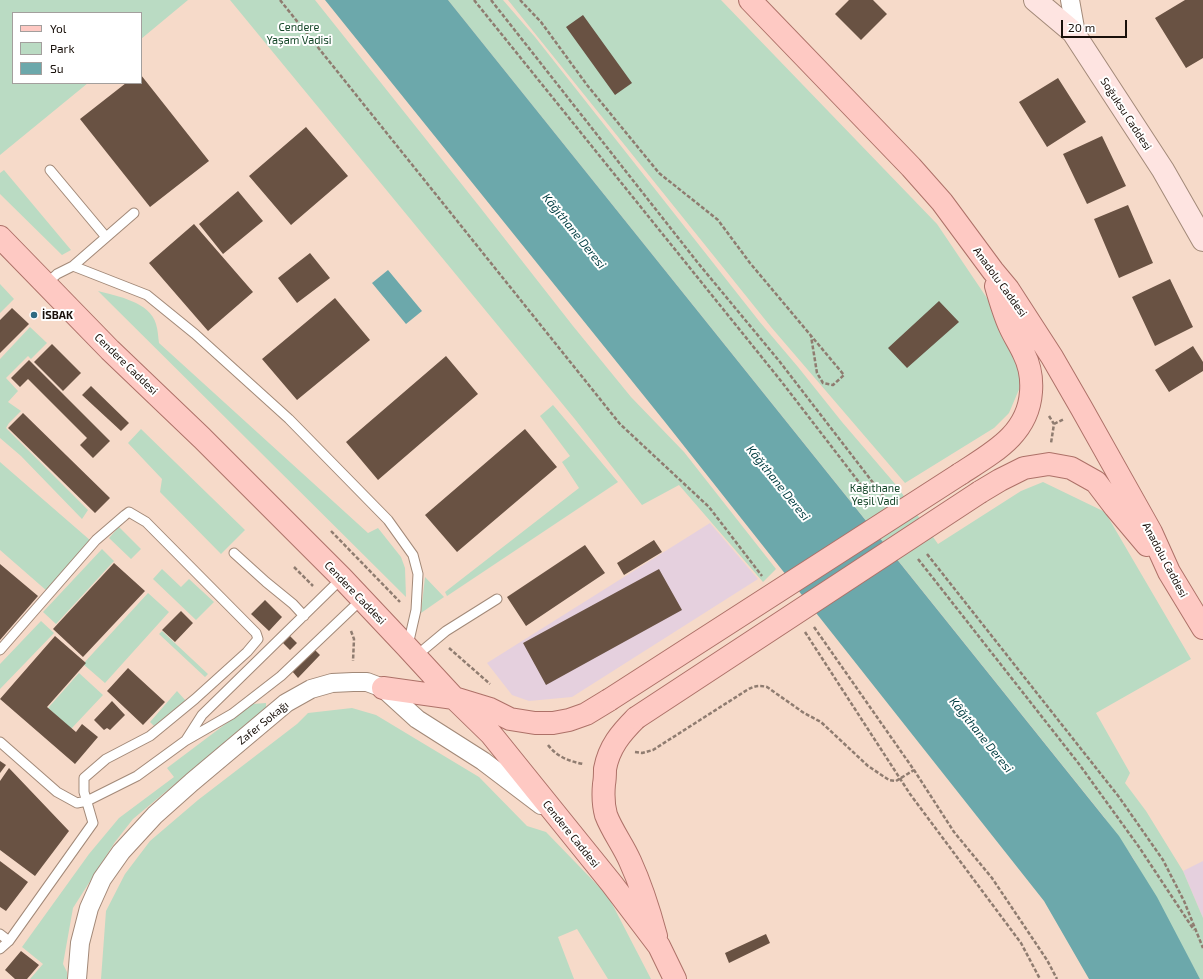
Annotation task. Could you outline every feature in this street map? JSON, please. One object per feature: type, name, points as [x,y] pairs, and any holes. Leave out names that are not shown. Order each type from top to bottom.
[{"type":"main road","name":"Anadolu Caddesi","points":[[750,0],[942,202],[993,272],[1008,289],[1052,358],[1151,532],[1169,572],[1203,628]]},
{"type":"main road","name":"Cendere Caddesi","points":[[0,236],[110,350],[202,438],[342,578],[454,698],[491,734],[612,884],[659,946],[675,979]]},
{"type":"main road","points":[[383,688],[454,698],[490,709],[510,719],[535,723],[553,723],[569,720],[586,714],[960,474],[1001,446],[1017,430],[1025,418],[1030,403],[1032,380],[1029,367],[1025,354],[1010,326],[996,288],[993,272]]},
{"type":"main road","points":[[659,946],[649,908],[638,878],[626,852],[612,828],[606,814],[602,797],[605,769],[611,748],[621,733],[636,718],[980,492],[1024,468],[1049,464],[1071,468],[1096,482],[1169,572]]},
{"type":"street","name":"Soğuksu Caddesi","points":[[1035,0],[1073,32],[1163,170],[1203,240]]},
{"type":"street","points":[[1070,0],[1077,39]]},
{"type":"street","name":"Zafer Sokağı","points":[[77,979],[80,943],[89,908],[102,879],[121,852],[155,815],[286,703],[311,689],[332,683],[367,682],[383,688],[417,719],[496,771],[559,819]]},
{"type":"lane","points":[[50,170],[106,237]]},
{"type":"lane","points":[[46,284],[57,274],[73,266],[134,213]]},
{"type":"lane","points":[[73,266],[147,295],[194,334],[289,420],[388,520],[413,555],[418,574],[416,610],[411,651]]},
{"type":"lane","points":[[0,650],[96,540],[130,512],[146,522],[256,633],[258,639],[254,645],[195,699],[150,736],[106,759],[84,778],[84,792],[93,823],[9,941],[0,950]]},
{"type":"lane","points":[[234,553],[293,604],[304,616]]},
{"type":"lane","points":[[185,742],[202,715],[342,578]]},
{"type":"lane","points":[[0,742],[57,792],[77,803],[87,801],[137,776],[185,742],[232,714],[282,676],[362,599]]},
{"type":"lane","points":[[411,651],[497,599]]},
{"type":"lane","points":[[0,934],[9,941]]},
{"type":"path","points":[[280,0],[620,424],[709,507],[765,580]]},
{"type":"path","points":[[474,0],[781,381],[876,505]]},
{"type":"path","points":[[491,0],[694,257],[780,362],[884,498]]},
{"type":"path","points":[[520,0],[541,22],[587,85],[658,173],[718,220],[750,262],[844,375],[833,385],[823,383],[817,374],[811,336]]},
{"type":"path","points":[[925,551],[1123,804],[1163,860],[1184,901],[1203,948]]},
{"type":"path","points":[[915,556],[1079,764],[1139,847],[1198,936]]},
{"type":"path","points":[[812,625],[914,770],[954,832],[992,878],[1057,979]]},
{"type":"path","points":[[350,627],[354,639],[353,665]]},
{"type":"path","points":[[803,628],[900,780],[1021,943],[1040,979]]},
{"type":"path","points":[[535,723],[543,738],[552,750],[569,761],[605,769],[615,768],[630,754],[653,750],[747,690],[760,685],[767,687],[821,722],[868,766],[889,780],[900,780],[914,770]]},
{"type":"shaded area","points":[[710,523],[758,579],[572,697],[529,701],[512,695],[487,663]]},
{"type":"shaded area","points":[[1203,861],[1203,918],[1183,871]]},
{"type":"green space","points":[[0,0],[188,0],[142,38],[142,12],[12,12],[12,84],[87,84],[0,155]]},
{"type":"green space","name":"Cendere Yaşam Vadisi","points":[[230,0],[315,0],[573,326],[631,397],[684,452],[776,569],[763,582],[679,485],[642,505],[574,418]]},
{"type":"green space","name":"Kağıthane Yeşil Vadi","points":[[448,0],[503,0],[535,37],[759,321],[896,485],[938,544],[1021,491],[1043,482],[1105,512],[1191,659],[1096,713],[1130,773],[1125,783],[1146,811],[1183,871],[1203,918],[1203,979],[1200,979],[1133,858],[1104,817]]},
{"type":"green space","points":[[508,0],[721,0],[937,224],[993,307],[1023,380],[1009,413],[994,428],[905,483],[771,327]]},
{"type":"green space","points":[[4,170],[71,250],[62,255],[0,194],[0,173]]},
{"type":"green space","points":[[0,284],[14,299],[0,313]]},
{"type":"green space","points":[[98,291],[132,301],[147,310],[153,316],[156,324],[159,343],[368,533],[378,528],[401,557],[405,568],[406,597]]},
{"type":"green space","points":[[30,327],[47,343],[31,359],[28,356],[6,378],[18,391],[8,402],[21,411],[6,428],[88,510],[82,519],[21,456],[0,438],[0,359]]},
{"type":"green space","points":[[553,405],[618,482],[447,596],[445,592],[579,488],[562,462],[570,456],[540,416]]},
{"type":"green space","points":[[141,429],[245,530],[221,554],[160,492],[162,479],[128,443]]},
{"type":"green space","points":[[0,462],[91,541],[47,591],[0,550]]},
{"type":"green space","points":[[119,527],[141,549],[131,559],[109,538]]},
{"type":"green space","points":[[102,549],[114,561],[56,624],[43,612]]},
{"type":"green space","points":[[162,569],[181,587],[189,579],[214,602],[196,620],[153,579]]},
{"type":"green space","points":[[425,577],[444,597],[421,613]]},
{"type":"green space","points":[[148,593],[169,612],[105,683],[83,664]]},
{"type":"green space","points":[[41,621],[54,633],[0,689],[0,664]]},
{"type":"green space","points":[[162,631],[208,674],[205,677],[159,634]]},
{"type":"green space","points":[[79,673],[103,695],[71,729],[48,708]]},
{"type":"green space","points":[[177,691],[186,701],[154,726],[150,722]]},
{"type":"green space","points":[[266,703],[266,708],[133,819],[115,842],[73,908],[63,964],[67,972],[67,979],[30,979],[43,964],[22,947],[89,854],[119,818],[174,777],[167,768],[252,704]]},
{"type":"green space","points":[[352,708],[376,715],[479,777],[527,826],[546,832],[608,896],[651,979],[608,979],[577,929],[558,937],[574,979],[101,979],[106,911],[125,874],[150,841],[198,800],[297,724],[308,713]]},
{"type":"water","name":"Kâğıthane Deresi","points":[[325,0],[448,0],[1119,836],[1157,897],[1200,979],[1089,979],[1044,901],[665,422]]},
{"type":"water","points":[[388,270],[422,311],[406,324],[372,283]]},
{"type":"building","points":[[849,0],[873,0],[887,14],[861,40],[835,14]]},
{"type":"building","points":[[1185,0],[1203,0],[1203,58],[1186,68],[1155,18]]},
{"type":"building","points":[[583,15],[632,83],[615,95],[566,27]]},
{"type":"building","points":[[142,76],[209,161],[150,207],[80,119],[125,84],[142,84]]},
{"type":"building","points":[[1058,78],[1086,122],[1047,147],[1019,102]]},
{"type":"building","points":[[306,127],[348,176],[291,225],[249,176]]},
{"type":"building","points":[[1102,136],[1126,186],[1087,204],[1063,154]]},
{"type":"building","points":[[238,191],[263,221],[223,254],[199,224]]},
{"type":"building","points":[[1128,205],[1153,263],[1119,278],[1094,219]]},
{"type":"building","points":[[194,224],[253,292],[208,331],[149,263]]},
{"type":"building","points":[[310,253],[330,278],[297,303],[278,278]]},
{"type":"building","points":[[1170,279],[1193,327],[1155,346],[1132,297]]},
{"type":"building","points":[[335,298],[370,340],[297,400],[262,359]]},
{"type":"building","points":[[939,301],[959,322],[907,368],[888,348]]},
{"type":"building","points":[[12,308],[29,324],[0,353],[0,320]]},
{"type":"building","points":[[52,344],[81,373],[63,391],[34,362]]},
{"type":"building","points":[[1193,346],[1203,362],[1203,371],[1169,392],[1155,370]]},
{"type":"building","points":[[446,356],[478,394],[378,480],[346,442]]},
{"type":"building","points":[[29,360],[110,441],[93,458],[80,445],[87,438],[28,379],[20,387],[11,378]]},
{"type":"building","points":[[91,386],[129,423],[121,431],[82,395]]},
{"type":"building","points":[[23,413],[110,498],[95,513],[8,428]]},
{"type":"building","points":[[525,429],[557,467],[457,552],[425,515]]},
{"type":"building","points":[[654,540],[662,552],[624,575],[617,563]]},
{"type":"building","points":[[585,545],[605,573],[526,626],[507,597]]},
{"type":"building","points":[[114,563],[145,591],[83,657],[53,629]]},
{"type":"building","points":[[0,564],[38,596],[0,640]]},
{"type":"building","points":[[659,569],[682,610],[546,685],[523,643]]},
{"type":"building","points":[[265,600],[282,617],[269,631],[251,614]]},
{"type":"building","points":[[181,611],[193,623],[175,642],[162,630]]},
{"type":"building","points":[[55,636],[86,663],[47,707],[76,732],[82,724],[98,737],[75,764],[0,699]]},
{"type":"building","points":[[290,636],[297,643],[290,650],[283,643]]},
{"type":"building","points":[[314,649],[320,655],[298,678],[292,671]]},
{"type":"building","points":[[128,668],[165,702],[143,725],[107,691]]},
{"type":"building","points":[[112,701],[125,715],[110,730],[107,728],[104,730],[94,720]]},
{"type":"building","points":[[0,761],[6,765],[0,773]]},
{"type":"building","points":[[9,768],[69,831],[35,876],[0,850],[0,781]]},
{"type":"building","points":[[0,861],[28,882],[6,911],[0,907]]},
{"type":"building","points":[[766,934],[770,943],[729,963],[725,953]]},
{"type":"building","points":[[21,951],[39,965],[27,979],[15,979],[5,970]]},
{"type":"place","name":"İSBAK","points":[[34,315]]}]
